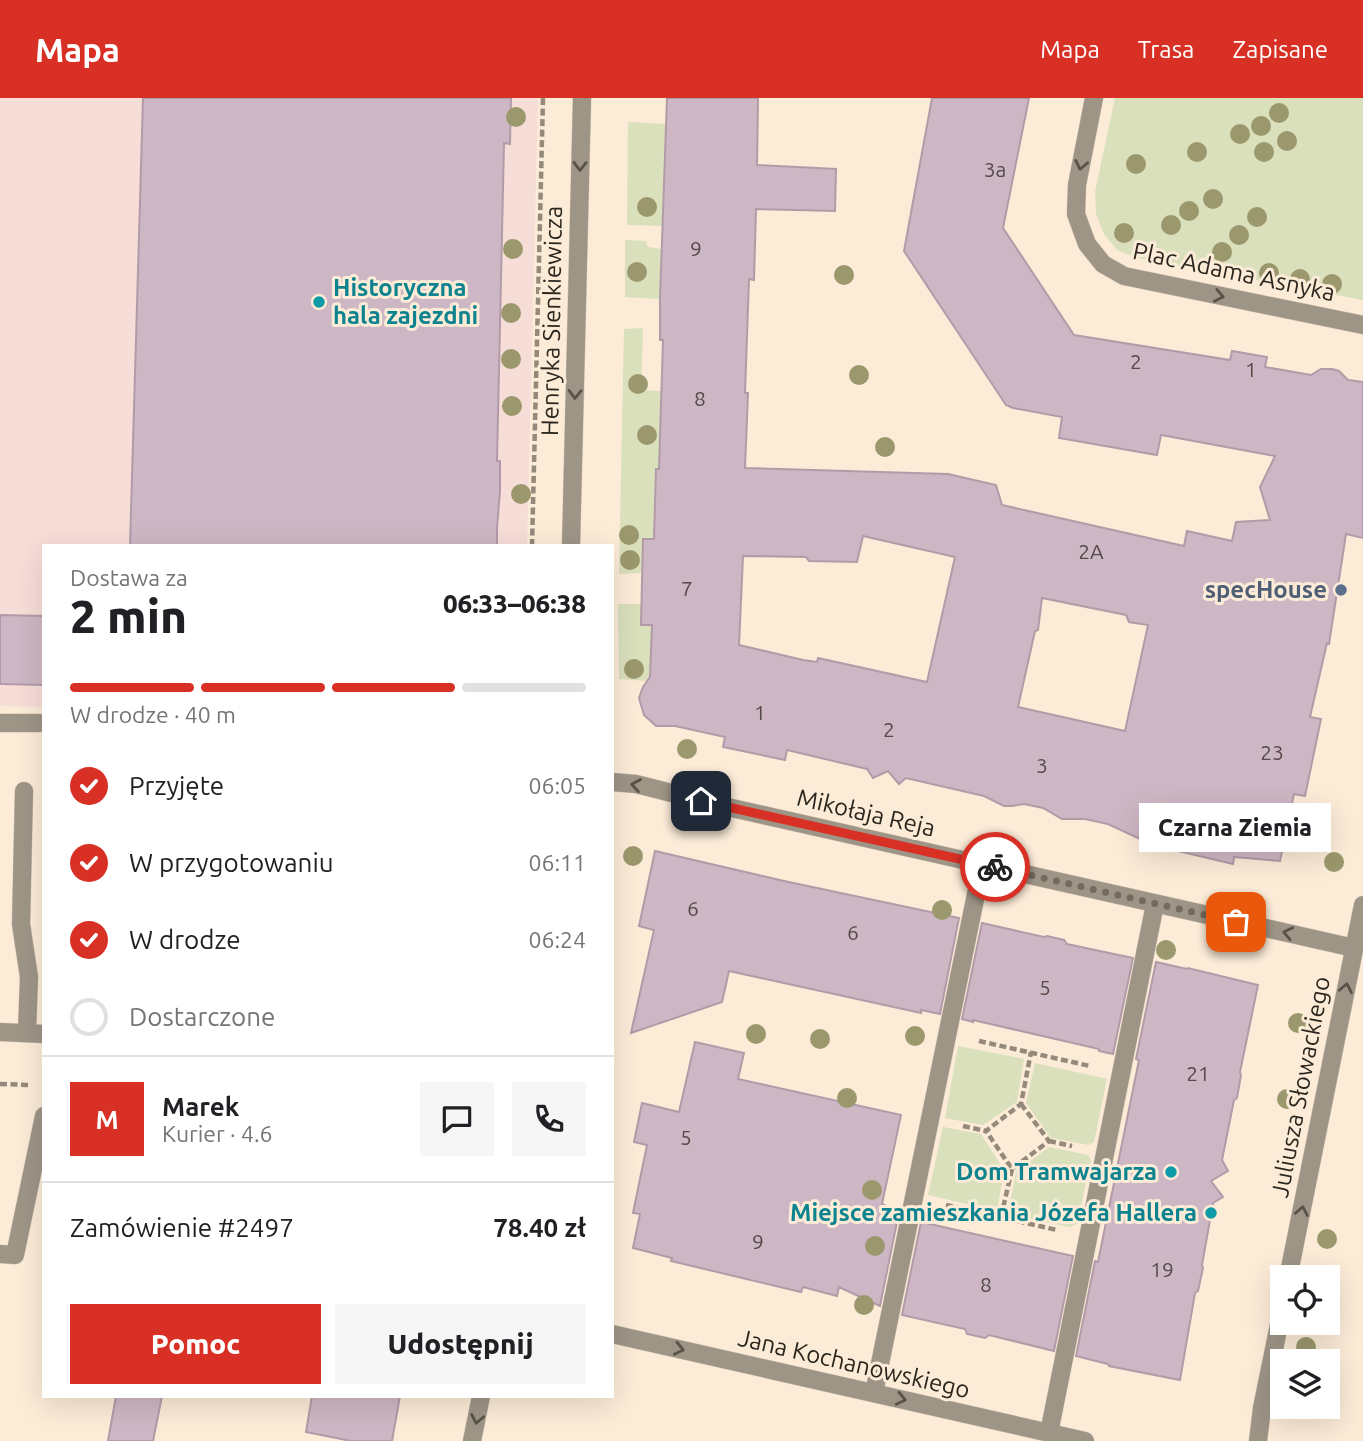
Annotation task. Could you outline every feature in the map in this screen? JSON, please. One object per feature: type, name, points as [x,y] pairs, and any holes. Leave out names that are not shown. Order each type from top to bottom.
[{"type":"street","name":"Henryka Sienkiewicza","points":[[571,544],[582,98]]},
{"type":"street","name":"Plac Adama Asnyka","points":[[1094,98],[1077,185],[1076,214],[1087,244],[1103,264],[1124,276],[1363,325]]},
{"type":"street","points":[[0,723],[40,723]]},
{"type":"street","name":"Mikołaja Reja","points":[[614,782],[636,783],[723,806],[1354,948]]},
{"type":"street","points":[[0,1032],[35,1034],[21,924],[24,790]]},
{"type":"street","points":[[874,1394],[982,864]]},
{"type":"street","points":[[1049,1433],[1155,904]]},
{"type":"street","name":"Juliusza Słowackiego","points":[[1291,1265],[1363,905]]},
{"type":"street","points":[[0,1254],[15,1255],[42,1126]]},
{"type":"street","name":"Jana Kochanowskiego","points":[[614,1334],[1085,1441]]},
{"type":"street","points":[[1258,1441],[1277,1335]]},
{"type":"street","points":[[472,1441],[481,1398]]},
{"type":"path","points":[[532,544],[543,98]]},
{"type":"path","points":[[947,1035],[1121,1073]]},
{"type":"path","points":[[1012,1169],[986,1131],[1021,1104],[1031,1052]]},
{"type":"path","points":[[0,1084],[33,1085]]},
{"type":"path","points":[[1001,1217],[1012,1169],[1049,1142],[1021,1104]]},
{"type":"path","points":[[914,1198],[1088,1237]]},
{"type":"shaded area","name":"Historyczna hala zajezdni","points":[[0,98],[538,98],[527,544],[42,544],[42,707],[0,706]]},
{"type":"green space","points":[[1115,98],[1363,98],[1363,300],[1137,258],[1117,250],[1104,234],[1096,214],[1095,192]]},
{"type":"green space","points":[[628,122],[665,124],[663,226],[627,225]]},
{"type":"green space","points":[[625,240],[646,241],[648,247],[662,249],[660,299],[625,297]]},
{"type":"green space","points":[[643,328],[641,390],[661,391],[654,539],[643,539],[642,573],[619,574],[624,329]]},
{"type":"green space","points":[[618,604],[641,604],[641,625],[652,625],[650,677],[647,681],[619,679]]},
{"type":"green space","points":[[958,1046],[1024,1059],[1017,1102],[983,1125],[945,1118]]},
{"type":"green space","points":[[1035,1063],[1107,1079],[1094,1142],[1089,1145],[1051,1138],[1026,1103]]},
{"type":"green space","points":[[943,1127],[981,1134],[1004,1170],[997,1211],[928,1195]]},
{"type":"green space","points":[[1049,1147],[1088,1155],[1091,1160],[1077,1224],[1070,1227],[1008,1214],[1016,1172]]},
{"type":"building","name":"Historyczna hala zajezdni","points":[[143,98],[511,98],[510,144],[504,143],[497,544],[130,544]]},
{"type":"building","points":[[667,98],[758,98],[757,165],[836,169],[835,211],[756,209],[754,280],[749,279],[745,468],[948,474],[996,485],[1002,505],[1184,546],[1187,531],[1232,541],[1236,522],[1270,520],[1260,487],[1275,456],[1161,435],[1157,455],[1059,438],[1062,417],[1006,405],[904,251],[932,98],[1029,98],[1003,228],[1074,335],[1230,360],[1232,351],[1267,357],[1265,367],[1311,375],[1321,369],[1332,369],[1339,371],[1348,380],[1363,382],[1363,538],[1346,534],[1329,644],[1327,643],[1310,717],[1321,719],[1305,796],[1294,794],[1280,861],[1234,857],[1233,864],[1153,845],[1108,824],[1085,819],[1062,819],[1043,808],[1024,804],[1004,806],[984,796],[906,778],[899,784],[888,771],[873,778],[867,769],[787,750],[785,760],[723,747],[725,737],[675,726],[656,726],[644,715],[639,698],[650,677],[652,625],[641,625],[643,539],[654,539],[656,469],[659,469],[663,340],[660,340]],"holes":[[[863,536],[955,557],[927,682],[818,658],[817,662],[803,660],[739,645],[743,556],[806,557],[809,561],[857,562]],[[1042,598],[1126,615],[1129,622],[1148,625],[1125,731],[1018,707],[1035,631],[1038,630]]]},
{"type":"building","points":[[0,615],[42,616],[42,685],[0,684]]},
{"type":"building","points":[[655,851],[959,918],[940,1014],[921,1010],[921,1013],[729,971],[722,1002],[631,1033],[654,930],[639,926]]},
{"type":"building","points":[[982,923],[1133,958],[1113,1054],[962,1019]]},
{"type":"building","name":"Dom Tramwajarza","points":[[1156,962],[1258,985],[1237,1098],[1234,1100],[1222,1160],[1228,1171],[1211,1181],[1223,1197],[1213,1203],[1180,1380],[1109,1366],[1076,1356],[1095,1261],[1098,1262]]},
{"type":"building","points":[[695,1042],[744,1053],[738,1079],[901,1115],[882,1204],[899,1212],[880,1306],[839,1287],[837,1296],[803,1287],[801,1292],[671,1261],[672,1258],[633,1248],[640,1214],[633,1213],[647,1145],[634,1142],[642,1103],[679,1112]]},
{"type":"building","points":[[921,1222],[1073,1256],[1054,1351],[989,1335],[985,1338],[967,1334],[965,1329],[902,1315]]},
{"type":"building","points":[[116,1398],[162,1398],[153,1441],[108,1441]]},
{"type":"building","points":[[312,1398],[400,1398],[392,1441],[351,1441],[306,1432]]},
{"type":"way so far","points":[[995,867],[1236,922]]},
{"type":"place","name":"Historyczna hala zajezdni","points":[[319,302]]},
{"type":"place","name":"specHouse","points":[[1341,590]]},
{"type":"place","name":"Czarna Ziemia","points":[[1236,922]]},
{"type":"place","name":"Dom Tramwajarza","points":[[1171,1172]]},
{"type":"place","name":"Miejsce zamieszkania Józefa Hallera","points":[[1211,1213]]},
{"type":"route","points":[[701,801],[995,867]]}]
